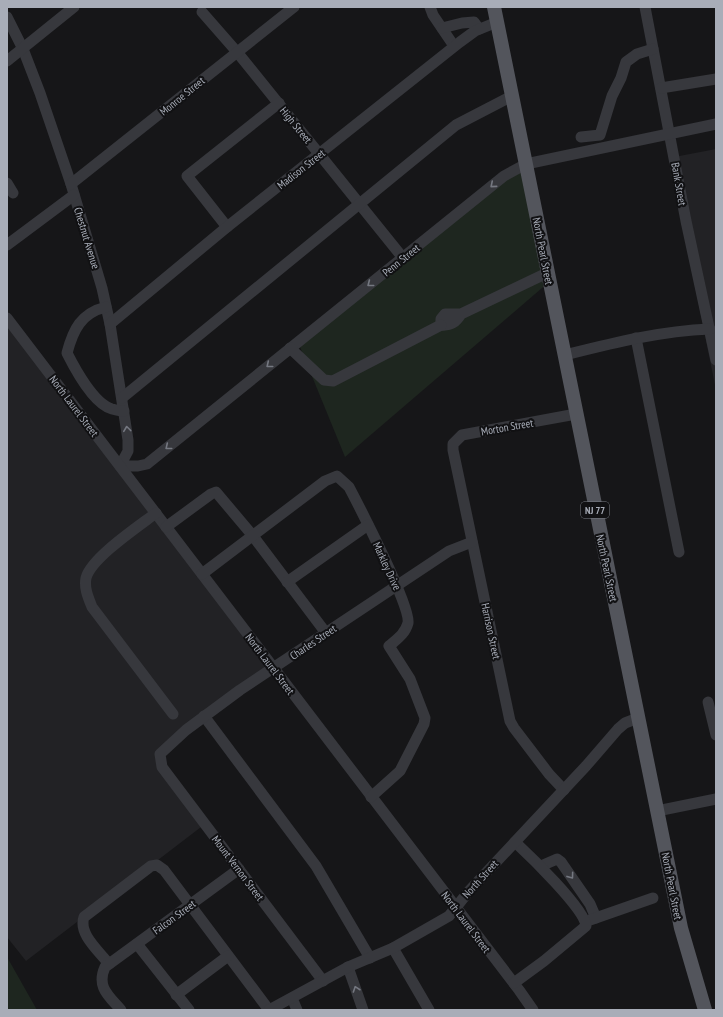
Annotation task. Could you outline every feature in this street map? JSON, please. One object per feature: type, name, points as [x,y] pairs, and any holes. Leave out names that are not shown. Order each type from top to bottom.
[{"type":"main road","name":"North Pearl Street","points":[[494,7],[682,934],[705,1010]]},
{"type":"street","points":[[7,61],[74,7]]},
{"type":"street","name":"Monroe Street","points":[[7,245],[294,7]]},
{"type":"street","points":[[430,7],[433,15],[454,46]]},
{"type":"street","name":"Bank Street","points":[[645,7],[686,221],[716,360]]},
{"type":"street","name":"High Street","points":[[202,12],[238,52],[403,258]]},
{"type":"street","name":"Chestnut Avenue","points":[[7,17],[22,49],[73,189],[106,307],[124,411],[128,451],[120,466]]},
{"type":"street","points":[[442,28],[462,23],[474,22],[479,29]]},
{"type":"street","name":"Madison Street","points":[[110,324],[227,227],[454,46],[479,29],[497,22]]},
{"type":"street","points":[[581,137],[600,135],[612,96],[621,78],[626,62],[637,54],[653,49]]},
{"type":"street","points":[[661,88],[716,79]]},
{"type":"street","points":[[122,398],[456,125],[512,96]]},
{"type":"street","points":[[227,227],[187,176],[279,103]]},
{"type":"street","name":"Penn Street","points":[[120,466],[138,466],[147,464],[504,176],[526,164],[716,124]]},
{"type":"street","points":[[290,348],[316,374],[324,380],[333,381],[441,326],[441,319],[445,314],[461,314],[547,273]]},
{"type":"street","points":[[106,307],[93,310],[82,321],[72,334],[67,353],[80,378],[97,398],[110,409],[124,411]]},
{"type":"street","name":"North Laurel Street","points":[[7,318],[272,668],[514,983],[533,1010]]},
{"type":"street","points":[[565,355],[658,334],[710,329]]},
{"type":"street","points":[[636,338],[679,552]]},
{"type":"street","name":"Morton Street","points":[[455,456],[453,444],[462,435],[576,414]]},
{"type":"street","name":"Harrison Street","points":[[455,456],[510,721],[549,774],[564,790]]},
{"type":"street","name":"Markley Drive","points":[[202,574],[325,481],[337,476],[350,487],[397,586],[407,612],[408,622],[404,632],[389,646],[410,679],[425,718],[424,724],[400,771],[371,796]]},
{"type":"street","points":[[166,527],[211,494],[216,492],[253,536],[326,633]]},
{"type":"street","points":[[156,513],[94,563],[86,577],[86,593],[92,607],[172,714]]},
{"type":"street","points":[[287,582],[368,525]]},
{"type":"street","name":"Charles Street","points":[[161,752],[204,716],[272,668],[449,551],[472,542]]},
{"type":"street","points":[[708,702],[716,735]]},
{"type":"street","points":[[204,716],[316,866],[370,958]]},
{"type":"street","name":"North Street","points":[[269,1010],[348,967],[393,948],[449,916],[618,729],[625,723],[638,718]]},
{"type":"street","name":"Mount Vernon Street","points":[[161,752],[162,767],[323,981]]},
{"type":"street","points":[[657,811],[716,800]]},
{"type":"street","points":[[515,842],[541,866],[591,919]]},
{"type":"street","points":[[541,866],[557,859],[561,862],[590,904],[591,919]]},
{"type":"street","points":[[121,1010],[105,990],[102,983],[101,976],[105,967],[109,964],[84,931],[82,924],[84,917],[151,866],[157,865],[164,870],[269,1010]]},
{"type":"street","name":"Falcon Street","points":[[109,964],[239,869]]},
{"type":"street","points":[[514,983],[544,961],[586,926],[591,919],[653,898]]},
{"type":"street","points":[[137,944],[189,1010]]},
{"type":"street","points":[[393,948],[429,1010]]},
{"type":"street","points":[[176,995],[228,956]]},
{"type":"street","points":[[348,967],[364,1010]]},
{"type":"street","points":[[292,998],[297,1010]]},
{"type":"shaded area","points":[[716,149],[716,390],[669,158]]},
{"type":"shaded area","points":[[526,164],[549,282],[345,457],[298,342]]},
{"type":"shaded area","points":[[7,318],[273,668],[162,750],[162,767],[205,824],[26,961],[7,937]]},
{"type":"shaded area","points":[[7,957],[11,964],[37,1010],[7,1010]]}]
